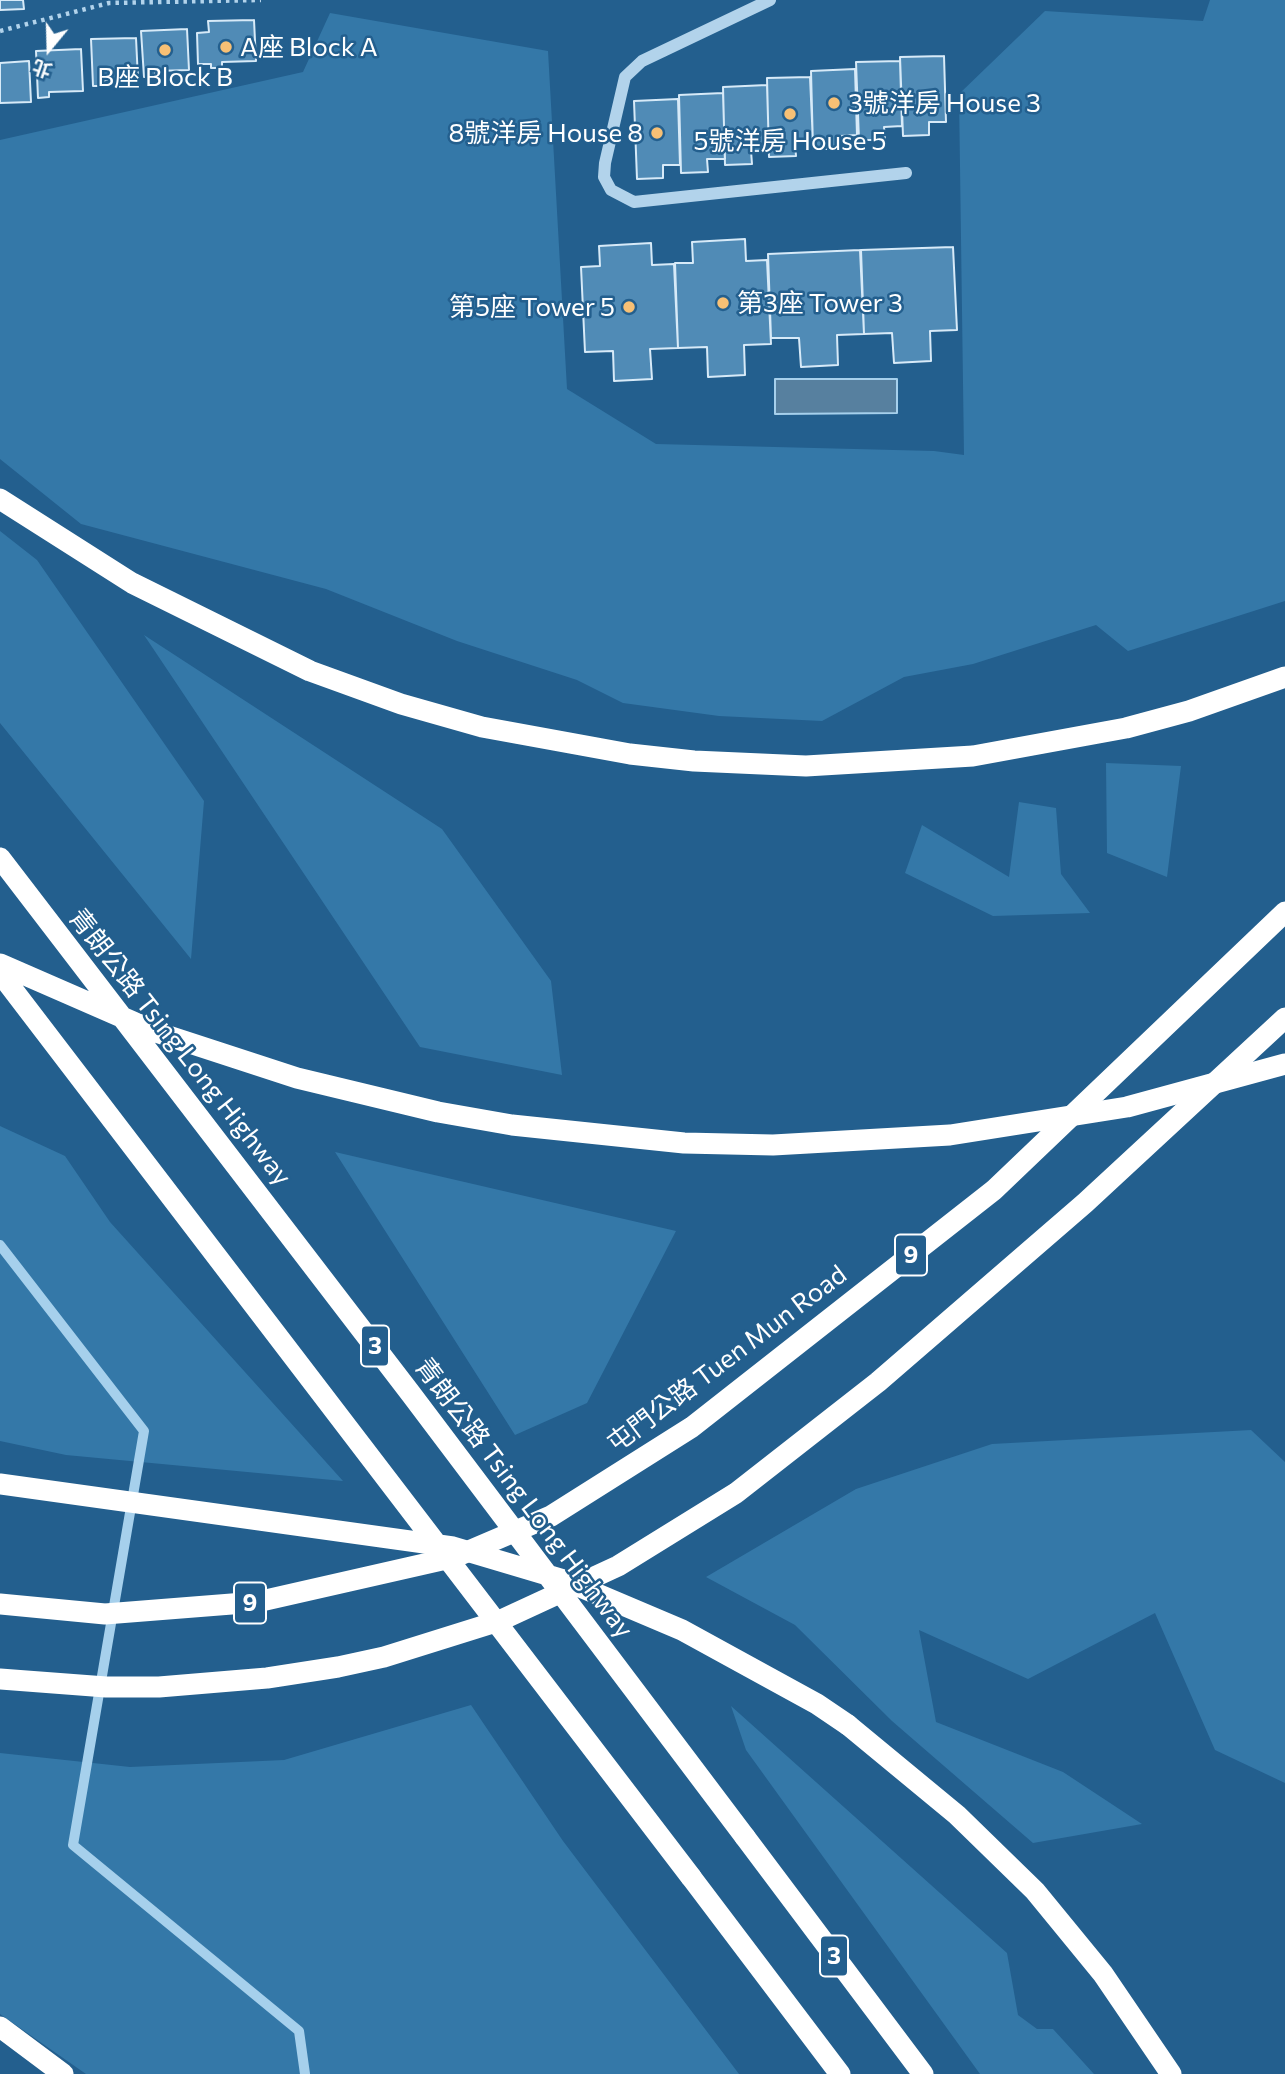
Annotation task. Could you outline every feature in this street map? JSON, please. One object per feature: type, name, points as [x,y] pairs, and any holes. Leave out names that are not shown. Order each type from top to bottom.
[{"type":"highway","points":[[0,499],[132,583],[310,671],[401,704],[482,727],[630,754],[694,761],[806,766],[973,756],[1126,728],[1189,711],[1285,677]]},
{"type":"highway","name":"青朗公路 Tsing Long Highway","points":[[0,858],[411,1394],[923,2074]]},
{"type":"highway","name":"屯門公路 Tuen Mun Road","points":[[0,1604],[105,1614],[257,1602],[410,1568],[494,1543],[591,1493],[692,1427],[994,1190],[1285,912]]},
{"type":"highway","points":[[0,964],[156,1032],[297,1078],[438,1112],[512,1125],[684,1143],[786,1144],[950,1135],[1127,1107],[1285,1064]]},
{"type":"highway","points":[[0,974],[840,2074]]},
{"type":"highway","points":[[0,1679],[106,1687],[159,1687],[293,1674],[384,1657],[499,1621],[539,1605],[618,1566],[736,1493],[867,1391],[1085,1203],[1285,1018]]},
{"type":"highway","points":[[0,1484],[453,1547],[564,1580],[682,1630],[817,1704],[848,1725],[957,1815],[1035,1891],[1103,1974],[1171,2074]]},
{"type":"highway","points":[[0,2027],[63,2074]]},
{"type":"lane","points":[[769,0],[642,61],[625,77],[605,163],[604,177],[611,190],[634,202],[906,173]]},
{"type":"path","points":[[0,31],[109,3],[261,0]]},
{"type":"shaded area","points":[[1210,0],[1285,0],[1285,601],[1128,651],[1096,625],[973,664],[904,677],[822,721],[719,716],[623,703],[577,680],[457,641],[326,589],[81,524],[0,459],[0,140],[303,72],[330,13],[548,51],[567,389],[656,444],[934,451],[964,455],[959,94],[1045,11],[1203,21]]},
{"type":"shaded area","points":[[775,379],[897,379],[897,413],[775,414]]},
{"type":"shaded area","points":[[0,531],[37,560],[204,801],[191,959],[0,723]]},
{"type":"shaded area","points":[[144,635],[442,829],[551,981],[562,1075],[420,1047]]},
{"type":"shaded area","points":[[1106,763],[1181,766],[1167,877],[1107,853]]},
{"type":"shaded area","points":[[1019,802],[1056,808],[1061,874],[1090,913],[993,916],[905,873],[922,825],[1009,877]]},
{"type":"shaded area","points":[[0,1126],[65,1156],[110,1222],[343,1481],[66,1455],[0,1441]]},
{"type":"shaded area","points":[[335,1152],[676,1231],[587,1403],[515,1435]]},
{"type":"shaded area","points":[[1251,1430],[1285,1462],[1285,1783],[1215,1750],[1155,1613],[1028,1679],[919,1630],[936,1722],[1063,1772],[1142,1824],[1033,1843],[892,1721],[795,1625],[706,1577],[856,1489],[992,1444]]},
{"type":"shaded area","points":[[471,1705],[563,1841],[739,2074],[86,2074],[0,2014],[0,1753],[130,1767],[284,1760]]},
{"type":"shaded area","points":[[731,1706],[1007,1953],[1018,2015],[1037,2029],[1053,2029],[1094,2074],[980,2074],[746,1750]]},
{"type":"building","points":[[0,0],[23,0],[24,9],[0,10]]},
{"type":"building","name":"A座 Block A","points":[[254,20],[256,61],[222,62],[222,68],[211,68],[211,64],[198,64],[197,33],[209,32],[208,21]]},
{"type":"building","name":"B座 Block B","points":[[187,29],[189,70],[155,71],[155,77],[144,77],[141,31]]},
{"type":"building","points":[[136,38],[138,79],[104,80],[105,86],[93,86],[91,39]]},
{"type":"building","points":[[81,49],[83,91],[49,92],[49,97],[38,98],[36,51]]},
{"type":"building","points":[[944,56],[946,122],[929,122],[929,135],[903,136],[900,57]]},
{"type":"building","points":[[29,61],[31,102],[0,103],[0,63]]},
{"type":"building","points":[[900,61],[902,126],[884,127],[885,140],[859,140],[856,62]]},
{"type":"building","name":"3號洋房 House 3","points":[[855,69],[857,135],[840,136],[840,149],[813,149],[811,71]]},
{"type":"building","name":"5號洋房 House 5","points":[[810,77],[813,143],[795,143],[796,156],[769,157],[767,78]]},
{"type":"building","points":[[767,85],[769,151],[751,151],[752,164],[725,165],[723,87]]},
{"type":"building","points":[[723,93],[725,159],[707,159],[708,172],[681,173],[679,95]]},
{"type":"building","name":"8號洋房 House 8","points":[[678,99],[680,165],[663,165],[663,178],[637,179],[634,101]]},
{"type":"building","name":"第3座 Tower 3","points":[[745,239],[746,261],[767,260],[771,344],[744,345],[745,375],[708,377],[707,347],[678,348],[675,263],[693,263],[692,242]]},
{"type":"building","name":"第5座 Tower 5","points":[[651,243],[652,265],[674,264],[678,348],[650,349],[652,379],[614,381],[613,351],[585,352],[581,267],[600,266],[599,246]]},
{"type":"building","points":[[953,247],[957,330],[930,331],[931,361],[894,363],[892,333],[864,334],[861,250]]},
{"type":"building","points":[[860,250],[864,334],[837,335],[838,365],[801,367],[799,338],[771,338],[768,254]]},
{"type":"waterway","points":[[0,1245],[144,1431],[73,1845],[299,2031],[305,2074]]},
{"type":"place","name":"A座 Block A","points":[[226,47]]},
{"type":"place","name":"B座 Block B","points":[[165,50]]},
{"type":"place","name":"3號洋房 House 3","points":[[834,103]]},
{"type":"place","name":"5號洋房 House 5","points":[[790,114]]},
{"type":"place","name":"8號洋房 House 8","points":[[657,133]]},
{"type":"place","name":"第3座 Tower 3","points":[[723,303]]},
{"type":"place","name":"第5座 Tower 5","points":[[629,307]]}]
